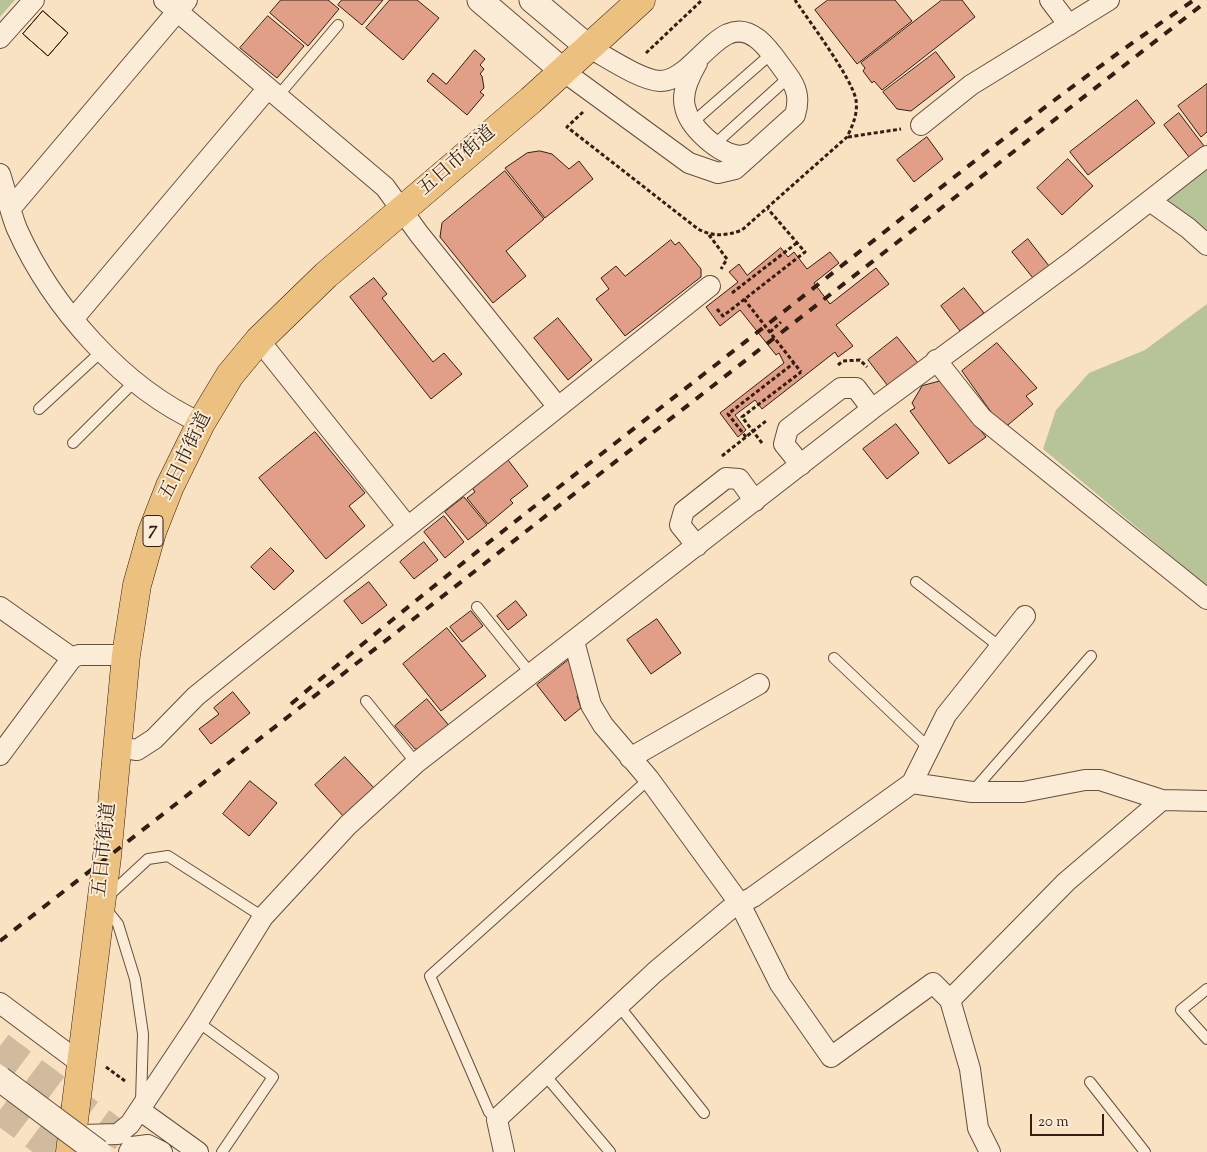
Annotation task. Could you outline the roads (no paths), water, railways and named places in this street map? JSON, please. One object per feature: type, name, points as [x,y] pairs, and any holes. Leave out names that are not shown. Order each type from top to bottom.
[{"type":"main road","name":"五日市街道","points":[[72,1142],[83,1065],[126,655],[137,585],[152,532],[170,486],[201,423],[230,374],[260,340],[326,275],[563,71],[641,0]]},
{"type":"street","points":[[0,38],[34,0]]},
{"type":"street","points":[[480,0],[563,71],[698,168],[718,173],[727,173],[736,169],[795,115],[799,102],[797,91],[789,77],[771,54],[750,34],[742,32],[728,34],[673,79],[666,81],[652,79],[588,47],[532,0]]},
{"type":"street","points":[[1050,0],[1069,25]]},
{"type":"street","points":[[922,126],[971,85],[1109,0]]},
{"type":"street","points":[[11,208],[176,4],[273,92],[385,187],[558,407]]},
{"type":"street","points":[[698,60],[691,74],[684,106],[692,123],[724,152],[740,156],[753,153]]},
{"type":"street","points":[[74,318],[273,92]]},
{"type":"street","points":[[72,1142],[82,1135],[118,1134],[141,1111],[263,917],[348,825],[416,764],[872,409],[1150,201],[1207,156]]},
{"type":"street","points":[[0,174],[17,228],[47,281],[74,318],[102,351],[134,382],[177,412],[201,423]]},
{"type":"street","points":[[1150,201],[1188,228],[1207,245]]},
{"type":"street","points":[[117,747],[137,750],[154,739],[196,696],[710,286]]},
{"type":"street","points":[[260,340],[408,527]]},
{"type":"street","points":[[936,360],[982,418],[1207,599]]},
{"type":"street","points":[[801,465],[784,444],[788,429],[841,388],[856,388],[872,409]]},
{"type":"street","points":[[697,546],[680,525],[684,511],[726,478],[739,480],[755,501]]},
{"type":"street","points":[[0,607],[72,658]]},
{"type":"street","points":[[504,1152],[497,1120],[655,972],[730,909],[740,904],[912,783],[946,715],[1025,616]]},
{"type":"street","points":[[574,641],[592,705],[603,725],[650,780],[740,904],[780,984],[831,1057],[932,983],[950,1000],[970,1069],[978,1128],[990,1152]]},
{"type":"street","points":[[0,755],[72,658],[79,655],[126,655]]},
{"type":"street","points":[[630,758],[759,684]]},
{"type":"street","points":[[912,783],[972,792],[1023,792],[1085,780],[1100,780],[1162,800],[1207,801]]},
{"type":"street","points":[[950,1000],[1066,882],[1162,800]]},
{"type":"street","points":[[0,1003],[83,1065]]},
{"type":"street","points":[[0,1078],[98,1152]]},
{"type":"street","points":[[141,1111],[198,1152]]},
{"type":"street","points":[[129,1152],[132,1147],[148,1145],[162,1152]]},
{"type":"lane","points":[[273,92],[338,25]]},
{"type":"lane","points":[[692,123],[771,54]]},
{"type":"lane","points":[[715,144],[789,77]]},
{"type":"lane","points":[[39,409],[102,351]]},
{"type":"lane","points":[[73,443],[134,382]]},
{"type":"lane","points":[[916,582],[1000,647]]},
{"type":"lane","points":[[477,607],[531,674]]},
{"type":"lane","points":[[972,792],[1091,656]]},
{"type":"lane","points":[[834,658],[930,749]]},
{"type":"lane","points":[[366,701],[416,764]]},
{"type":"lane","points":[[497,1120],[489,1112],[430,976],[650,780]]},
{"type":"lane","points":[[141,1111],[143,1034],[135,979],[118,924],[100,903],[148,859],[168,856],[263,917]]},
{"type":"lane","points":[[1207,989],[1181,1010],[1207,1039]]},
{"type":"lane","points":[[618,1006],[704,1113]]},
{"type":"lane","points":[[198,1022],[273,1077],[222,1152]]},
{"type":"lane","points":[[544,1074],[610,1152]]},
{"type":"lane","points":[[1090,1082],[1145,1152]]},
{"type":"tunnel","points":[[0,1046],[135,1147]]},
{"type":"tunnel","points":[[0,1110],[56,1152]]},
{"type":"railway","points":[[291,704],[464,562],[974,162],[1083,79],[1194,0]]},
{"type":"railway","points":[[0,941],[1207,1]]}]
